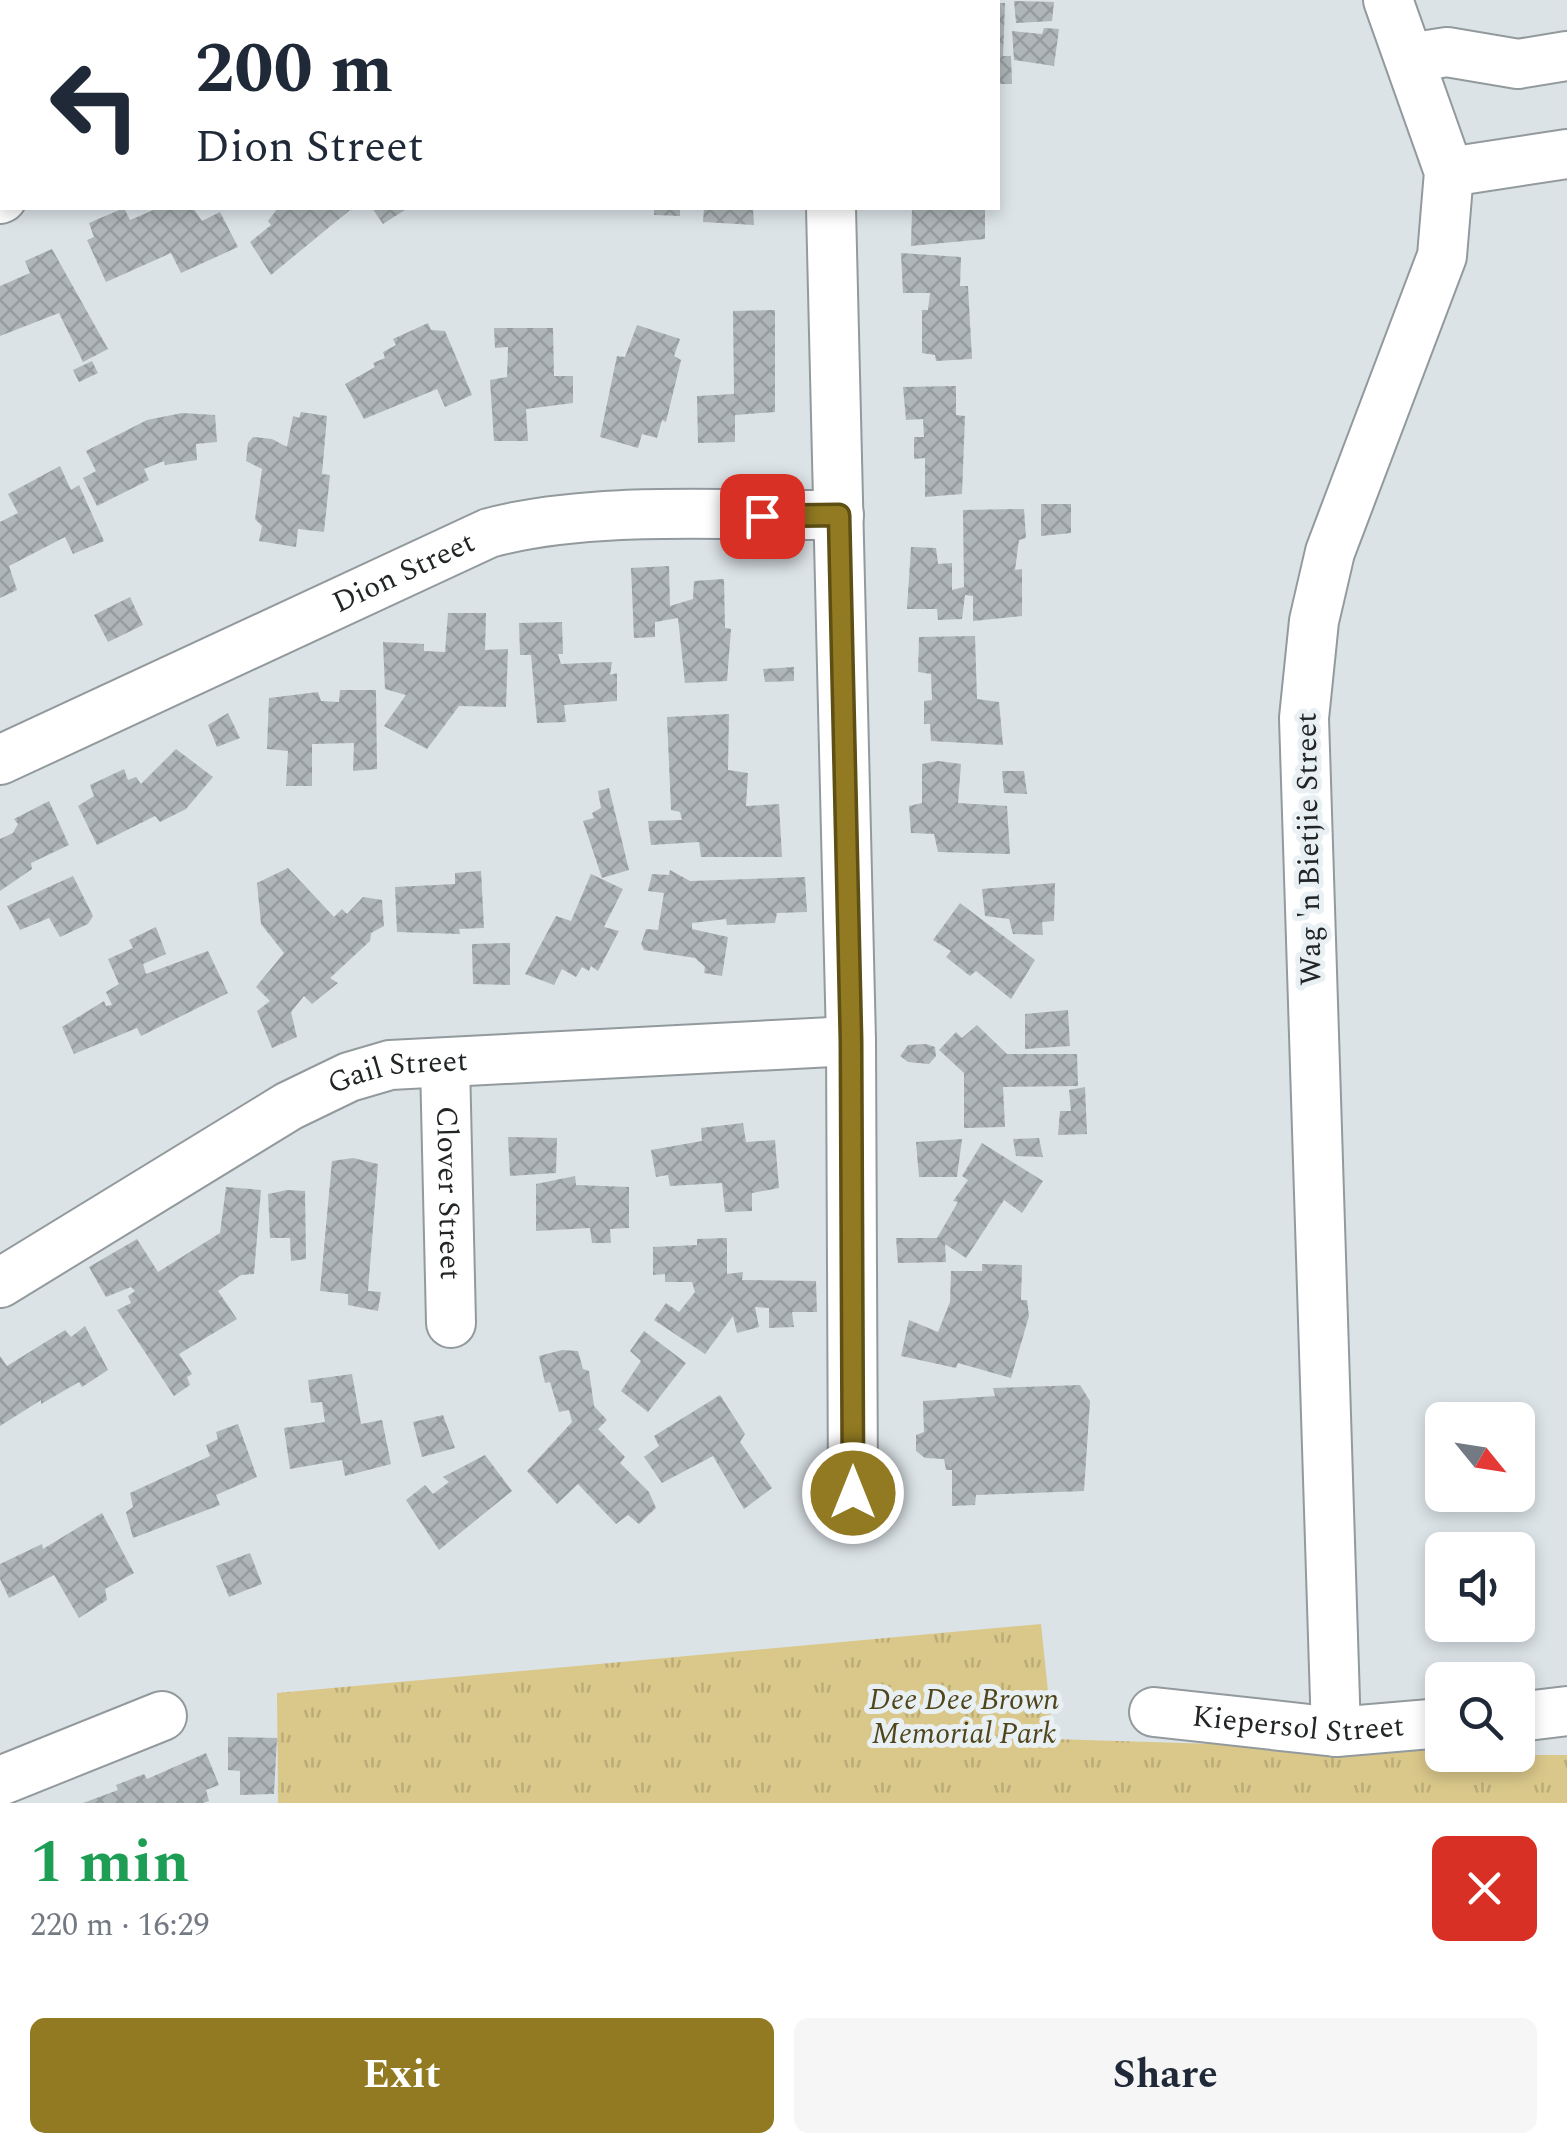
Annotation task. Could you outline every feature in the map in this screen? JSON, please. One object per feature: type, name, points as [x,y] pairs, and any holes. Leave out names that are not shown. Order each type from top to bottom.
[{"type":"street","name":"Wag 'n Bietjie Street","points":[[1336,1732],[1304,718],[1314,621],[1330,552],[1442,256],[1449,172],[1388,0]]},
{"type":"street","points":[[1409,58],[1447,52],[1518,64],[1567,56]]},
{"type":"street","points":[[1449,172],[1567,154]]},
{"type":"street","points":[[830,210],[851,1041],[853,1493]]},
{"type":"street","name":"Dion Street","points":[[0,760],[488,533],[526,523],[608,518],[839,515]]},
{"type":"street","name":"Gail Street","points":[[0,1283],[289,1106],[349,1077],[390,1065],[851,1041]]},
{"type":"street","name":"Clover Street","points":[[445,1063],[451,1323]]},
{"type":"street","points":[[1535,1715],[1567,1711]]},
{"type":"street","name":"Kiepersol Street","points":[[1154,1712],[1336,1732],[1425,1724]]},
{"type":"street","points":[[0,1781],[162,1716]]},
{"type":"green space","name":"Dee Dee Brown Memorial Park","points":[[1041,1624],[1053,1739],[1425,1750],[1425,1772],[1535,1772],[1535,1755],[1567,1755],[1567,1803],[278,1803],[277,1693]]},
{"type":"building","points":[[1014,1],[1054,2],[1052,21],[1016,23]]},
{"type":"building","points":[[1000,3],[1005,3],[1003,56],[1011,56],[1012,84],[1000,84]]},
{"type":"building","points":[[1044,28],[1059,29],[1054,66],[1014,60],[1012,31],[1042,34]]},
{"type":"building","points":[[119,210],[125,210],[130,220],[153,210],[194,210],[202,221],[220,212],[238,247],[181,273],[171,253],[106,282],[87,240],[94,237],[89,223]]},
{"type":"building","points":[[276,210],[350,210],[271,275],[250,242],[271,225],[268,221]]},
{"type":"building","points":[[373,210],[405,210],[383,224]]},
{"type":"building","points":[[654,210],[680,210],[680,216],[654,215]]},
{"type":"building","points":[[704,210],[753,210],[754,225],[703,222]]},
{"type":"building","points":[[912,210],[985,210],[985,239],[911,246]]},
{"type":"building","points":[[52,249],[108,349],[83,362],[59,313],[0,336],[0,286],[30,273],[25,261]]},
{"type":"building","points":[[901,253],[961,257],[960,286],[968,286],[972,359],[936,361],[935,355],[922,353],[922,310],[928,310],[930,293],[903,293]]},
{"type":"building","points":[[775,310],[775,412],[735,415],[735,442],[698,443],[697,396],[734,394],[733,311]]},
{"type":"building","points":[[428,323],[431,330],[445,331],[472,395],[445,407],[437,389],[364,419],[345,384],[385,358],[383,352],[396,345],[393,339]]},
{"type":"building","points":[[637,325],[680,339],[674,356],[681,360],[666,422],[662,420],[657,438],[642,434],[638,448],[600,437],[617,356],[625,357]]},
{"type":"building","points":[[494,328],[553,328],[554,376],[573,376],[573,403],[526,409],[528,441],[494,441],[490,380],[507,377],[508,347],[495,348]]},
{"type":"building","points":[[92,361],[98,373],[79,382],[73,370]]},
{"type":"building","points":[[956,386],[956,415],[965,416],[962,494],[925,497],[925,458],[914,459],[914,437],[924,437],[923,419],[906,420],[903,387]]},
{"type":"building","points":[[301,412],[327,416],[322,474],[330,475],[324,532],[298,529],[296,547],[259,541],[262,526],[255,519],[262,469],[246,461],[248,443],[253,437],[272,439],[287,447],[293,416],[299,418]]},
{"type":"building","points":[[182,413],[215,415],[217,442],[196,444],[197,460],[165,465],[164,461],[144,469],[149,480],[97,506],[83,478],[96,471],[86,451],[147,420]]},
{"type":"building","points":[[60,466],[71,490],[79,485],[104,541],[73,554],[65,537],[9,566],[17,590],[0,598],[0,522],[18,513],[8,494]]},
{"type":"building","points":[[1041,504],[1071,504],[1071,533],[1041,536]]},
{"type":"building","points":[[1024,509],[1026,538],[1019,540],[1015,570],[1022,569],[1022,616],[973,621],[973,596],[965,595],[962,619],[938,620],[937,609],[907,609],[911,547],[936,548],[938,564],[952,563],[952,590],[964,587],[963,510]]},
{"type":"building","points":[[669,566],[670,606],[693,599],[694,581],[724,579],[725,628],[731,629],[727,681],[685,683],[678,618],[655,622],[655,637],[634,638],[631,568]]},
{"type":"building","points":[[130,597],[143,625],[108,642],[94,615]]},
{"type":"building","points":[[448,613],[486,613],[485,650],[508,649],[506,707],[459,706],[427,749],[384,726],[406,695],[385,689],[383,642],[424,644],[424,651],[445,652]]},
{"type":"building","points":[[562,622],[563,654],[558,654],[561,664],[612,662],[610,675],[617,673],[617,701],[564,705],[566,722],[537,723],[531,655],[520,655],[519,623]]},
{"type":"building","points":[[975,636],[977,699],[999,702],[1003,745],[931,741],[930,724],[924,724],[924,701],[932,700],[931,674],[918,672],[919,637]]},
{"type":"building","points":[[794,667],[794,681],[765,682],[763,669]]},
{"type":"building","points":[[340,690],[376,690],[377,769],[353,771],[354,743],[312,744],[312,786],[286,786],[288,751],[267,749],[269,698],[318,692],[321,701],[339,702]]},
{"type":"building","points":[[228,713],[240,738],[217,747],[208,725]]},
{"type":"building","points":[[729,714],[728,770],[748,773],[746,806],[779,804],[782,857],[701,857],[699,842],[651,845],[648,821],[682,820],[680,812],[671,810],[667,717]]},
{"type":"building","points":[[176,749],[213,777],[186,809],[160,822],[155,816],[97,845],[78,806],[94,796],[90,785],[124,769],[128,780],[136,777],[141,784]]},
{"type":"building","points":[[922,764],[961,764],[958,803],[1007,806],[1010,854],[938,852],[934,834],[911,833],[909,806],[922,803]]},
{"type":"building","points":[[1002,771],[1024,771],[1027,794],[1004,793]]},
{"type":"building","points":[[609,788],[629,870],[602,878],[583,821],[594,818],[592,813],[601,808],[598,791]]},
{"type":"building","points":[[49,801],[69,845],[31,863],[32,869],[0,891],[0,839],[13,833],[18,824],[14,819]]},
{"type":"building","points":[[288,868],[334,917],[342,909],[347,914],[363,897],[382,900],[384,926],[371,933],[370,941],[330,978],[338,983],[312,1004],[304,996],[291,1012],[297,1037],[272,1048],[257,1011],[270,1001],[256,987],[284,953],[261,924],[257,883]]},
{"type":"building","points":[[670,870],[690,881],[805,877],[807,912],[777,913],[775,923],[727,925],[726,919],[692,923],[692,929],[728,937],[722,976],[704,973],[705,967],[695,958],[644,950],[641,944],[646,929],[658,930],[664,893],[648,891],[652,874],[669,875]]},
{"type":"building","points":[[481,871],[484,928],[459,929],[460,934],[397,932],[395,887],[455,884],[455,873]]},
{"type":"building","points":[[591,874],[623,889],[604,927],[619,931],[598,971],[591,966],[589,971],[582,967],[576,977],[562,969],[554,985],[525,974],[556,916],[571,921]]},
{"type":"building","points":[[73,876],[93,916],[88,924],[60,937],[49,918],[20,930],[7,906]]},
{"type":"building","points":[[1055,883],[1054,921],[1042,922],[1043,935],[1013,934],[1009,919],[985,916],[982,889]]},
{"type":"building","points":[[960,903],[1035,960],[1011,999],[976,971],[970,976],[946,957],[951,951],[933,940]]},
{"type":"building","points":[[156,927],[166,954],[143,964],[146,974],[208,951],[228,993],[141,1036],[137,1028],[74,1054],[62,1027],[104,1001],[106,1006],[112,1005],[106,992],[119,984],[108,959],[133,948],[129,940]]},
{"type":"building","points":[[510,943],[510,985],[473,984],[472,944]]},
{"type":"building","points":[[1068,1010],[1070,1046],[1025,1049],[1025,1014]]},
{"type":"building","points":[[977,1025],[1007,1054],[1077,1054],[1078,1086],[1003,1087],[1005,1127],[964,1128],[964,1073],[939,1050],[956,1032],[962,1038]]},
{"type":"building","points":[[908,1045],[935,1047],[936,1056],[929,1064],[908,1062],[900,1056]]},
{"type":"building","points":[[1085,1087],[1087,1134],[1058,1135],[1060,1111],[1071,1111],[1069,1090]]},
{"type":"building","points":[[743,1123],[746,1142],[775,1140],[779,1188],[752,1193],[752,1211],[725,1212],[722,1183],[670,1186],[668,1175],[656,1177],[651,1150],[702,1141],[701,1128]]},
{"type":"building","points":[[508,1137],[557,1138],[556,1173],[510,1176]]},
{"type":"building","points":[[1039,1138],[1043,1157],[1016,1156],[1013,1139]]},
{"type":"building","points":[[962,1139],[957,1177],[919,1177],[916,1142]]},
{"type":"building","points":[[982,1143],[1043,1181],[1022,1213],[1004,1200],[966,1258],[945,1244],[946,1262],[898,1263],[896,1238],[937,1238],[958,1202],[953,1201],[968,1180],[962,1176]]},
{"type":"building","points":[[353,1158],[378,1164],[368,1291],[381,1292],[378,1311],[348,1305],[348,1294],[320,1291],[332,1161]]},
{"type":"building","points":[[575,1176],[576,1185],[629,1187],[629,1228],[610,1229],[611,1243],[592,1243],[590,1228],[536,1231],[536,1184]]},
{"type":"building","points":[[226,1187],[261,1190],[254,1274],[241,1275],[218,1291],[237,1319],[179,1354],[192,1374],[187,1377],[190,1385],[174,1396],[117,1310],[131,1303],[128,1296],[135,1291],[131,1287],[106,1297],[89,1267],[137,1239],[158,1272],[220,1233]]},
{"type":"building","points":[[305,1191],[306,1259],[291,1261],[290,1238],[270,1238],[268,1194]]},
{"type":"building","points":[[727,1238],[727,1274],[743,1272],[742,1280],[816,1281],[817,1312],[792,1312],[794,1327],[769,1328],[769,1308],[755,1307],[759,1327],[737,1333],[733,1316],[705,1354],[654,1320],[666,1303],[679,1312],[695,1292],[692,1282],[665,1282],[665,1274],[653,1275],[653,1247],[697,1245],[697,1239]]},
{"type":"building","points":[[982,1264],[1022,1265],[1021,1300],[1027,1300],[1029,1316],[1011,1378],[958,1363],[956,1368],[901,1356],[909,1320],[938,1332],[950,1302],[951,1271],[982,1271]]},
{"type":"building","points":[[85,1326],[108,1370],[82,1387],[79,1382],[41,1404],[41,1400],[0,1426],[0,1356],[7,1366],[65,1330],[71,1337]]},
{"type":"building","points":[[644,1331],[686,1363],[648,1412],[621,1391],[641,1361],[630,1351]]},
{"type":"building","points":[[562,1350],[578,1351],[583,1369],[589,1371],[594,1406],[607,1420],[598,1429],[625,1457],[620,1463],[649,1492],[656,1508],[639,1524],[628,1515],[616,1524],[578,1484],[557,1504],[527,1471],[572,1422],[569,1410],[559,1412],[550,1382],[545,1383],[539,1356]]},
{"type":"building","points":[[352,1374],[361,1424],[382,1420],[391,1464],[345,1476],[342,1460],[290,1469],[284,1428],[325,1422],[322,1402],[311,1403],[308,1380]]},
{"type":"building","points":[[1080,1385],[1090,1401],[1084,1491],[976,1495],[975,1505],[952,1506],[952,1470],[946,1470],[944,1459],[925,1458],[916,1451],[916,1435],[924,1432],[923,1401],[995,1396],[993,1388]]},
{"type":"building","points":[[720,1395],[745,1434],[740,1442],[772,1488],[744,1509],[713,1456],[662,1483],[644,1457],[659,1446],[654,1436]]},
{"type":"building","points":[[443,1415],[455,1448],[422,1457],[413,1422]]},
{"type":"building","points":[[238,1424],[257,1477],[216,1495],[220,1505],[133,1538],[126,1512],[133,1507],[130,1493],[210,1456],[206,1445],[218,1439],[216,1432]]},
{"type":"building","points":[[485,1455],[512,1491],[439,1550],[406,1500],[425,1485],[433,1494],[449,1482],[443,1477]]},
{"type":"building","points":[[102,1513],[134,1573],[105,1589],[107,1600],[79,1618],[54,1575],[9,1598],[0,1579],[0,1564],[42,1544],[43,1549]]},
{"type":"building","points":[[250,1553],[262,1584],[229,1597],[216,1566]]},
{"type":"building","points":[[228,1737],[277,1738],[274,1794],[240,1795],[240,1771],[228,1770]]},
{"type":"building","points":[[206,1753],[219,1785],[206,1790],[209,1801],[83,1803],[118,1790],[116,1785],[144,1774],[147,1779]]},
{"type":"route","points":[[762,516],[839,515],[851,1041],[853,1493]]}]
